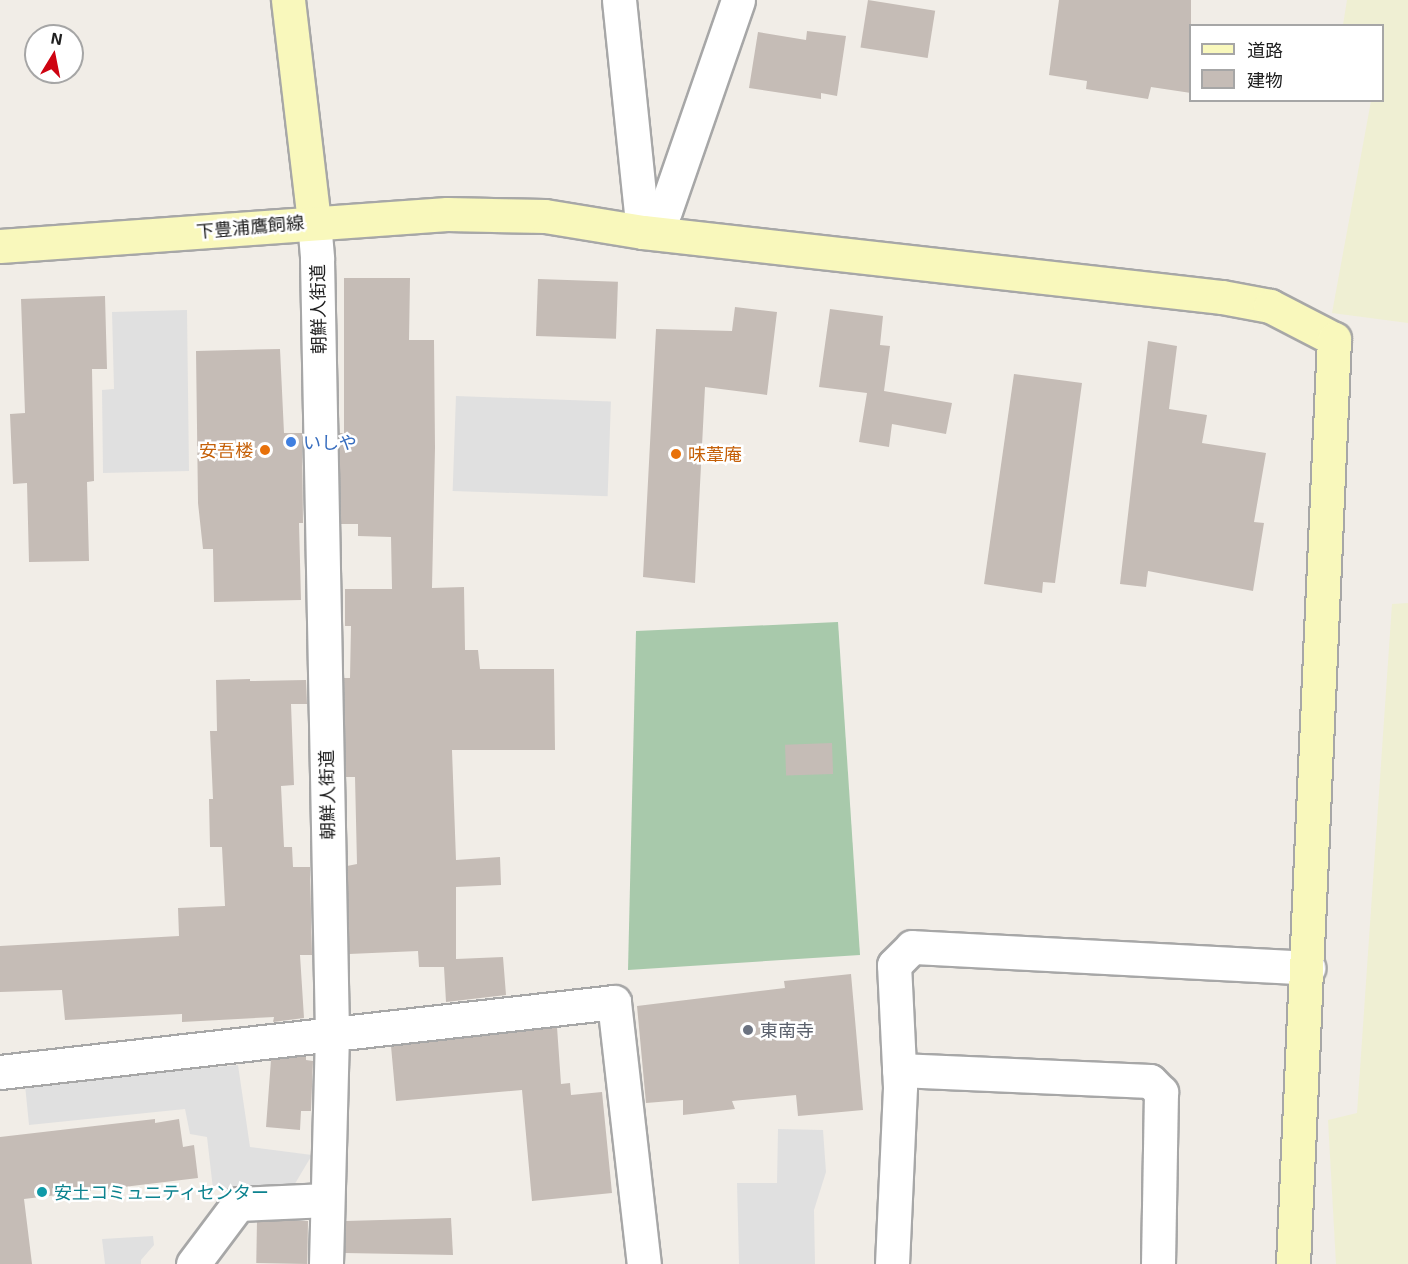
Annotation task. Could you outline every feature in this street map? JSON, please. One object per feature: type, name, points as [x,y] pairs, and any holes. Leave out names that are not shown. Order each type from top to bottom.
[{"type":"main road","name":"下豊浦鷹飼線","points":[[0,246],[37,245],[314,222],[288,0]]},
{"type":"main road","points":[[314,222],[447,214],[545,216],[643,232],[1222,297],[1270,306],[1334,339],[1308,968],[1293,1264]]},
{"type":"street","points":[[619,0],[643,232]]},
{"type":"street","points":[[643,232],[664,210],[738,0]]},
{"type":"street","name":"朝鮮人街道","points":[[314,222],[317,259],[332,1034],[326,1264]]},
{"type":"street","points":[[892,1264],[899,1070],[894,965],[912,947],[1308,968]]},
{"type":"street","points":[[0,1072],[614,1002],[644,1264]]},
{"type":"street","points":[[899,1070],[1150,1081],[1161,1092],[1158,1264]]},
{"type":"street","points":[[193,1264],[238,1204],[327,1200]]},
{"type":"green space","points":[[1347,0],[1408,0],[1408,323],[1332,313],[1371,102],[1384,102],[1384,24],[1343,24]]},
{"type":"green space","points":[[1408,603],[1408,1264],[1336,1264],[1328,1120],[1357,1113],[1392,604]]},
{"type":"green space","points":[[838,622],[860,955],[628,970],[636,631]]},
{"type":"shaded area","points":[[187,310],[189,471],[103,473],[102,390],[114,389],[112,312]]},
{"type":"shaded area","points":[[456,396],[611,401],[608,496],[453,491]]},
{"type":"shaded area","points":[[238,1065],[250,1147],[312,1155],[293,1187],[213,1189],[207,1137],[190,1134],[185,1109],[29,1125],[25,1085]]},
{"type":"shaded area","points":[[778,1129],[823,1130],[826,1172],[814,1210],[815,1264],[739,1264],[737,1183],[777,1183]]},
{"type":"shaded area","points":[[153,1236],[154,1245],[141,1260],[141,1264],[105,1264],[102,1239]]},
{"type":"building","points":[[868,0],[935,11],[928,58],[860,47]]},
{"type":"building","points":[[1059,0],[1191,0],[1189,93],[1151,87],[1148,99],[1086,89],[1087,81],[1049,75]]},
{"type":"building","points":[[807,31],[846,36],[837,96],[821,93],[821,99],[749,88],[758,32],[806,40]]},
{"type":"building","points":[[344,278],[410,278],[409,340],[434,340],[435,448],[432,588],[464,587],[465,650],[478,650],[480,669],[554,669],[555,750],[452,750],[456,860],[500,857],[501,885],[456,887],[456,959],[503,957],[506,995],[446,1002],[444,967],[419,967],[418,951],[349,954],[347,866],[357,864],[355,777],[346,777],[344,678],[350,678],[351,626],[345,626],[345,589],[392,589],[391,537],[358,536],[358,524],[341,524],[339,433],[344,433]]},
{"type":"building","points":[[538,279],[618,282],[616,339],[536,336]]},
{"type":"building","points":[[105,296],[107,369],[92,369],[94,481],[87,482],[89,561],[29,562],[27,483],[13,484],[10,414],[25,413],[21,299]]},
{"type":"building","name":"味葦庵","points":[[735,307],[777,312],[767,395],[705,387],[695,583],[643,577],[656,329],[732,331]]},
{"type":"building","points":[[830,309],[883,316],[880,345],[890,346],[884,391],[952,403],[946,434],[892,424],[889,447],[859,442],[867,393],[819,387]]},
{"type":"building","points":[[1148,341],[1177,346],[1169,409],[1207,415],[1202,443],[1266,453],[1254,522],[1264,523],[1253,591],[1148,571],[1146,587],[1120,584]]},
{"type":"building","points":[[280,349],[284,433],[302,433],[303,523],[299,523],[301,600],[214,602],[213,549],[203,549],[198,503],[196,351]]},
{"type":"building","points":[[1014,374],[1082,383],[1055,583],[1043,582],[1042,593],[984,584]]},
{"type":"building","points":[[250,679],[250,681],[306,680],[307,704],[291,704],[294,785],[281,786],[284,847],[292,847],[293,867],[310,867],[312,955],[300,955],[304,1018],[273,1022],[274,1017],[182,1022],[182,1014],[65,1020],[62,990],[0,992],[0,946],[179,936],[178,908],[225,906],[222,847],[210,847],[209,799],[213,799],[210,731],[217,731],[216,680]]},
{"type":"building","points":[[832,743],[833,774],[786,776],[785,745]]},
{"type":"building","name":"東南寺","points":[[851,974],[863,1110],[798,1116],[796,1095],[732,1101],[735,1109],[683,1115],[683,1100],[646,1103],[637,1006],[785,988],[784,981]]},
{"type":"building","points":[[557,1027],[561,1084],[570,1083],[571,1095],[602,1092],[612,1193],[532,1201],[522,1090],[396,1101],[391,1046]]},
{"type":"building","points":[[306,1056],[306,1060],[313,1061],[311,1111],[301,1111],[300,1130],[266,1127],[271,1060]]},
{"type":"building","name":"安土コミュニティセンター","points":[[155,1119],[155,1123],[179,1119],[183,1147],[194,1145],[198,1178],[24,1199],[32,1264],[0,1264],[0,1137]]},
{"type":"building","points":[[451,1218],[453,1255],[345,1253],[346,1221]]},
{"type":"building","points":[[257,1220],[308,1221],[307,1264],[256,1263]]},
{"type":"place","name":"いしや","points":[[291,442]]},
{"type":"place","name":"安吾楼","points":[[265,450]]},
{"type":"place","name":"味葦庵","points":[[676,454]]},
{"type":"place","name":"東南寺","points":[[748,1030]]},
{"type":"place","name":"安土コミュニティセンター","points":[[42,1192]]}]
